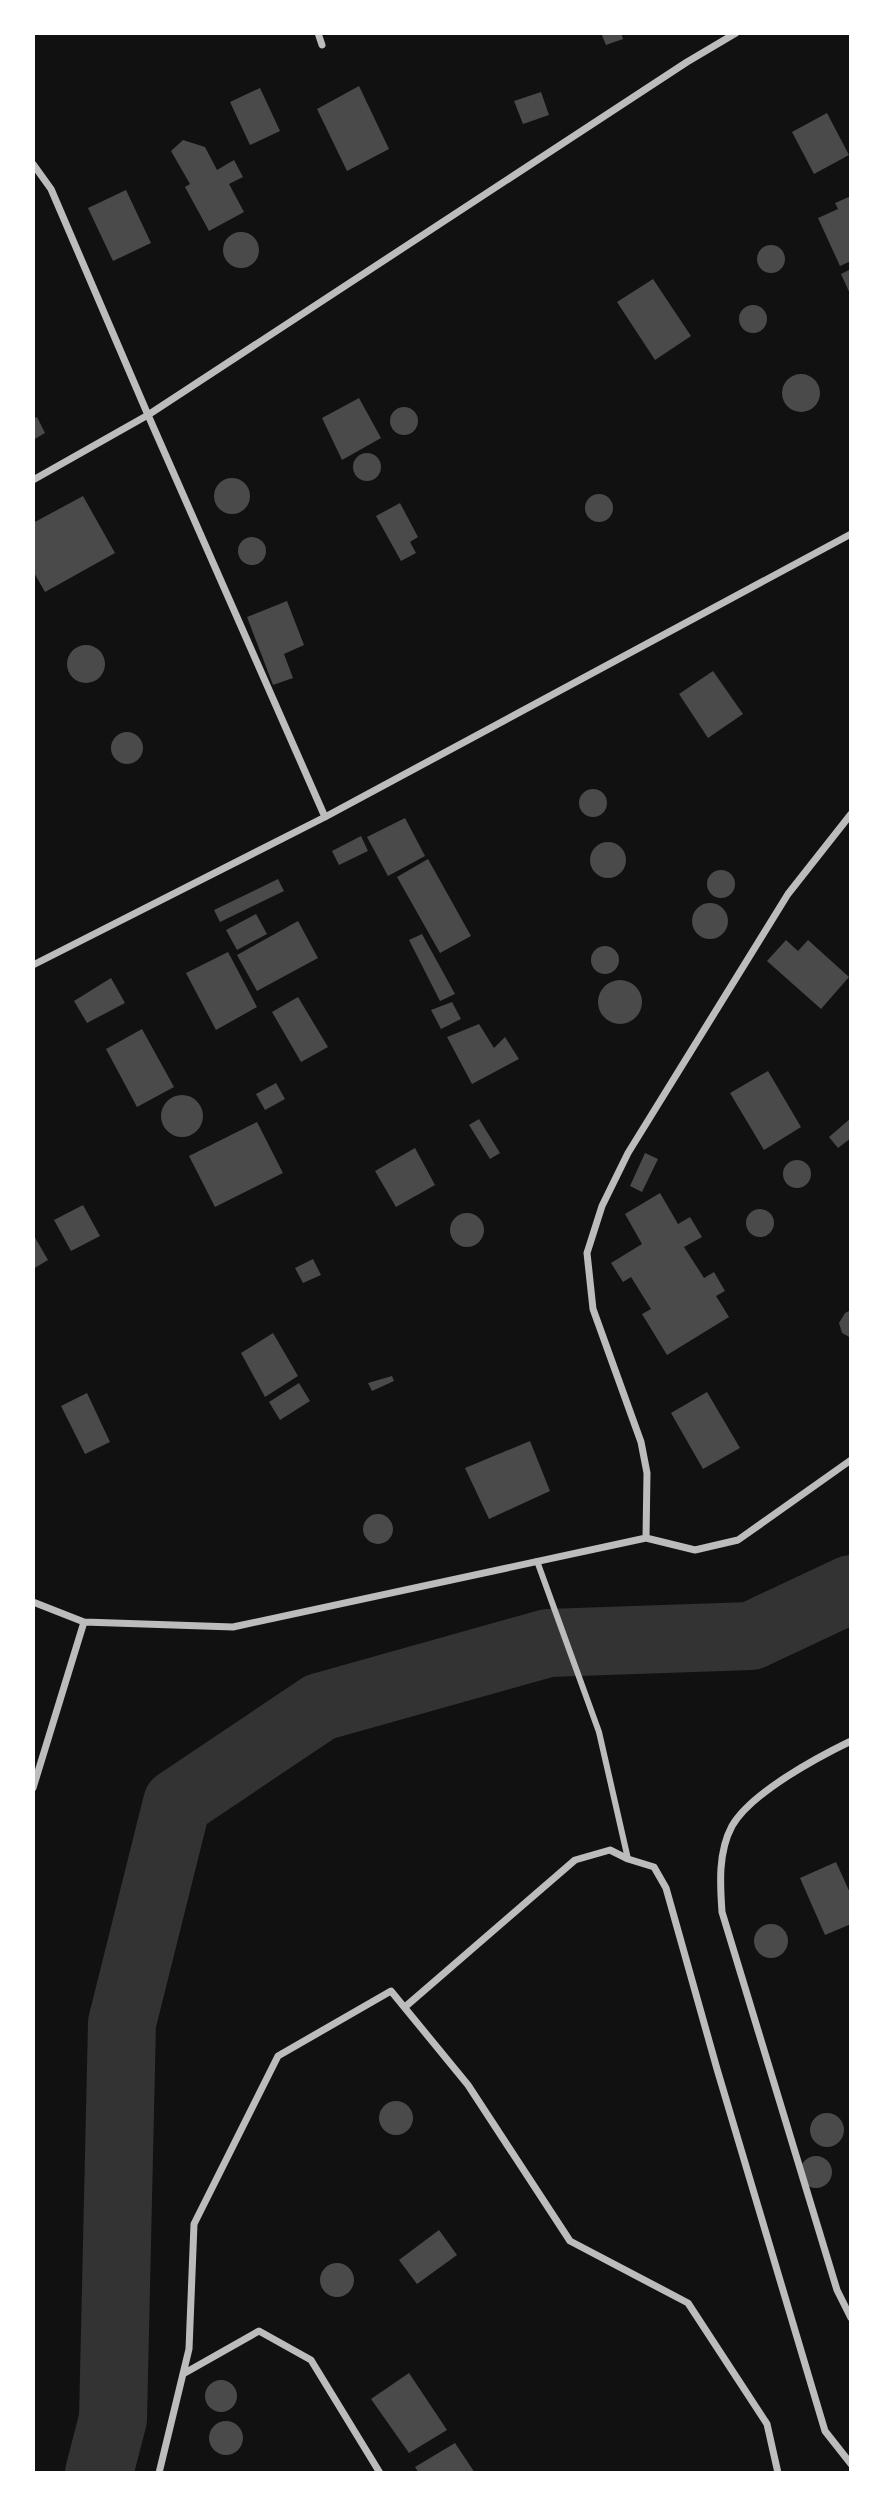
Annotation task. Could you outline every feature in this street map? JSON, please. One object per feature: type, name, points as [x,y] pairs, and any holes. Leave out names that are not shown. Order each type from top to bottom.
[{"type":"street","points":[[318,33],[322,45]]},
{"type":"street","points":[[33,480],[148,415],[687,62],[736,33]]},
{"type":"street","points":[[33,164],[51,189],[325,817]]},
{"type":"street","points":[[33,965],[325,817],[851,534]]},
{"type":"street","points":[[646,1538],[648,1473],[641,1442],[593,1309],[587,1253],[603,1206],[628,1153],[788,894],[851,814]]},
{"type":"street","points":[[33,1602],[84,1622],[233,1627],[646,1538],[695,1550],[738,1540],[851,1460]]},
{"type":"street","points":[[537,1561],[599,1732],[628,1859]]},
{"type":"street","points":[[33,1788],[84,1622]]},
{"type":"street","points":[[851,1741],[772,1786],[747,1808],[732,1826],[723,1854],[720,1880],[722,1912],[837,2290],[851,2318]]},
{"type":"street","points":[[405,2007],[575,1860],[610,1850],[654,1867],[666,1888],[716,2069],[825,2431],[851,2464]]},
{"type":"street","points":[[159,2473],[189,2349],[194,2224],[278,2056],[391,1991],[468,2085],[570,2241],[688,2303],[767,2424],[778,2473]]},
{"type":"street","points":[[183,2374],[259,2331],[311,2360],[380,2473]]},
{"type":"building","points":[[601,33],[621,33],[623,39],[606,45]]},
{"type":"building","points":[[359,86],[389,149],[347,171],[317,109]]},
{"type":"building","points":[[260,88],[280,131],[250,145],[230,102]]},
{"type":"building","points":[[541,92],[549,115],[523,124],[514,101]]},
{"type":"building","points":[[827,113],[849,155],[814,174],[792,132]]},
{"type":"building","points":[[183,140],[205,147],[217,170],[234,160],[243,177],[229,184],[244,212],[209,231],[185,187],[190,184],[171,151]]},
{"type":"building","points":[[126,190],[151,243],[113,261],[88,208]]},
{"type":"building","points":[[851,196],[851,261],[840,266],[818,218],[838,209],[835,203]]},
{"type":"building","points":[[241,232],[254,237],[259,250],[254,263],[241,268],[228,263],[223,250],[228,237]]},
{"type":"building","points":[[771,245],[781,249],[785,259],[781,269],[771,273],[761,269],[757,259],[761,249]]},
{"type":"building","points":[[851,269],[851,296],[841,274]]},
{"type":"building","points":[[653,279],[691,336],[655,360],[617,302]]},
{"type":"building","points":[[753,305],[763,309],[767,319],[763,329],[753,333],[743,329],[739,319],[743,309]]},
{"type":"building","points":[[801,374],[814,380],[820,393],[814,406],[801,412],[788,406],[782,393],[788,380]]},
{"type":"building","points":[[359,398],[381,438],[342,460],[322,418]]},
{"type":"building","points":[[404,407],[414,411],[418,421],[414,431],[404,435],[394,431],[390,421],[394,411]]},
{"type":"building","points":[[37,417],[45,433],[33,440],[33,419]]},
{"type":"building","points":[[367,453],[377,457],[381,467],[377,477],[367,481],[357,477],[353,467],[357,457]]},
{"type":"building","points":[[232,478],[245,483],[250,496],[245,509],[232,514],[219,509],[214,496],[219,483]]},
{"type":"building","points":[[599,494],[609,498],[613,508],[609,518],[599,522],[589,518],[585,508],[589,498]]},
{"type":"building","points":[[83,496],[115,553],[45,592],[33,571],[33,523]]},
{"type":"building","points":[[400,503],[418,537],[410,542],[416,553],[401,561],[376,516]]},
{"type":"building","points":[[252,537],[262,541],[266,551],[262,561],[252,565],[242,561],[238,551],[242,541]]},
{"type":"building","points":[[287,601],[304,645],[284,654],[293,678],[273,685],[247,617]]},
{"type":"building","points":[[86,645],[100,650],[105,664],[100,678],[86,683],[72,678],[67,664],[72,650]]},
{"type":"building","points":[[713,671],[743,714],[708,738],[679,694]]},
{"type":"building","points":[[127,732],[138,737],[143,748],[138,759],[127,764],[116,759],[111,748],[116,737]]},
{"type":"building","points":[[593,789],[603,793],[607,803],[603,813],[593,817],[583,813],[579,803],[583,793]]},
{"type":"building","points":[[405,818],[425,856],[388,876],[367,837]]},
{"type":"building","points":[[361,836],[368,851],[339,865],[332,851]]},
{"type":"building","points":[[608,842],[621,847],[626,860],[621,873],[608,878],[595,873],[590,860],[595,847]]},
{"type":"building","points":[[428,859],[471,936],[440,953],[397,877]]},
{"type":"building","points":[[721,870],[731,874],[735,884],[731,894],[721,898],[711,894],[707,884],[711,874]]},
{"type":"building","points":[[278,879],[284,891],[220,922],[214,910]]},
{"type":"building","points":[[710,903],[723,908],[728,921],[723,934],[710,939],[697,934],[692,921],[697,908]]},
{"type":"building","points":[[256,914],[267,934],[237,950],[226,930]]},
{"type":"building","points":[[298,921],[318,958],[257,991],[237,955]]},
{"type":"building","points":[[422,934],[455,994],[440,1001],[409,940]]},
{"type":"building","points":[[786,940],[798,951],[808,940],[849,977],[821,1009],[767,961]]},
{"type":"building","points":[[605,946],[615,950],[619,960],[615,970],[605,974],[595,970],[591,960],[595,950]]},
{"type":"building","points":[[228,952],[257,1007],[216,1030],[186,973]]},
{"type":"building","points":[[111,978],[125,1003],[87,1023],[74,1001]]},
{"type":"building","points":[[620,980],[635,987],[642,1002],[635,1017],[620,1024],[605,1017],[598,1002],[605,987]]},
{"type":"building","points":[[298,997],[328,1047],[301,1062],[272,1012]]},
{"type":"building","points":[[452,1002],[461,1019],[441,1029],[431,1010]]},
{"type":"building","points":[[479,1024],[494,1048],[505,1037],[519,1059],[472,1084],[447,1037]]},
{"type":"building","points":[[142,1029],[174,1087],[137,1107],[106,1049]]},
{"type":"building","points":[[768,1071],[801,1127],[764,1150],[730,1093]]},
{"type":"building","points":[[276,1083],[285,1099],[265,1110],[256,1094]]},
{"type":"building","points":[[182,1095],[197,1101],[203,1116],[197,1131],[182,1137],[167,1131],[161,1116],[167,1101]]},
{"type":"building","points":[[851,1118],[851,1138],[838,1148],[829,1137]]},
{"type":"building","points":[[479,1119],[500,1153],[490,1159],[469,1125]]},
{"type":"building","points":[[257,1122],[283,1173],[215,1207],[189,1156]]},
{"type":"building","points":[[415,1148],[435,1185],[396,1207],[375,1171]]},
{"type":"building","points":[[645,1153],[658,1159],[642,1192],[630,1186]]},
{"type":"building","points":[[797,1160],[807,1164],[811,1174],[807,1184],[797,1188],[787,1184],[783,1174],[787,1164]]},
{"type":"building","points":[[660,1193],[678,1224],[690,1217],[702,1237],[684,1247],[704,1278],[714,1272],[725,1291],[716,1296],[729,1317],[667,1355],[642,1314],[651,1309],[631,1277],[623,1282],[611,1263],[642,1244],[625,1214]]},
{"type":"building","points":[[83,1205],[100,1236],[71,1251],[54,1220]]},
{"type":"building","points":[[760,1209],[770,1213],[774,1223],[770,1233],[760,1237],[750,1233],[746,1223],[750,1213]]},
{"type":"building","points":[[467,1213],[479,1218],[484,1230],[479,1242],[467,1247],[455,1242],[450,1230],[455,1218]]},
{"type":"building","points":[[33,1234],[48,1260],[33,1269]]},
{"type":"building","points":[[313,1259],[321,1275],[303,1283],[295,1268]]},
{"type":"building","points":[[851,1310],[851,1338],[842,1333],[839,1323],[845,1313]]},
{"type":"building","points":[[273,1333],[298,1376],[265,1397],[241,1353]]},
{"type":"building","points":[[392,1376],[394,1381],[372,1391],[368,1383]]},
{"type":"building","points":[[299,1383],[310,1401],[280,1420],[269,1402]]},
{"type":"building","points":[[707,1392],[740,1448],[703,1469],[671,1413]]},
{"type":"building","points":[[87,1393],[110,1442],[85,1454],[61,1406]]},
{"type":"building","points":[[530,1441],[550,1491],[489,1519],[465,1468]]},
{"type":"building","points":[[378,1514],[389,1518],[393,1529],[389,1540],[378,1544],[367,1540],[363,1529],[367,1518]]},
{"type":"building","points":[[836,1862],[851,1895],[851,1924],[825,1935],[800,1878]]},
{"type":"building","points":[[771,1924],[783,1929],[788,1941],[783,1953],[771,1958],[759,1953],[754,1941],[759,1929]]},
{"type":"building","points":[[396,2101],[408,2106],[413,2118],[408,2130],[396,2135],[384,2130],[379,2118],[384,2106]]},
{"type":"building","points":[[827,2113],[839,2118],[844,2130],[839,2142],[827,2147],[815,2142],[810,2130],[815,2118]]},
{"type":"building","points":[[816,2156],[827,2161],[832,2172],[827,2183],[816,2188],[805,2183],[800,2172],[805,2161]]},
{"type":"building","points":[[439,2230],[457,2255],[417,2284],[399,2260]]},
{"type":"building","points":[[337,2263],[349,2268],[354,2280],[349,2292],[337,2297],[325,2292],[320,2280],[325,2268]]},
{"type":"building","points":[[409,2373],[447,2430],[409,2453],[371,2399]]},
{"type":"building","points":[[221,2380],[232,2385],[237,2396],[232,2407],[221,2412],[210,2407],[205,2396],[210,2385]]},
{"type":"building","points":[[226,2421],[238,2426],[243,2438],[238,2450],[226,2455],[214,2450],[209,2438],[214,2426]]},
{"type":"building","points":[[455,2443],[475,2473],[419,2473],[415,2467]]},
{"type":"waterway","points":[[99,2473],[113,2419],[122,2023],[177,1803],[320,1707],[548,1643],[751,1636],[851,1589]]}]
